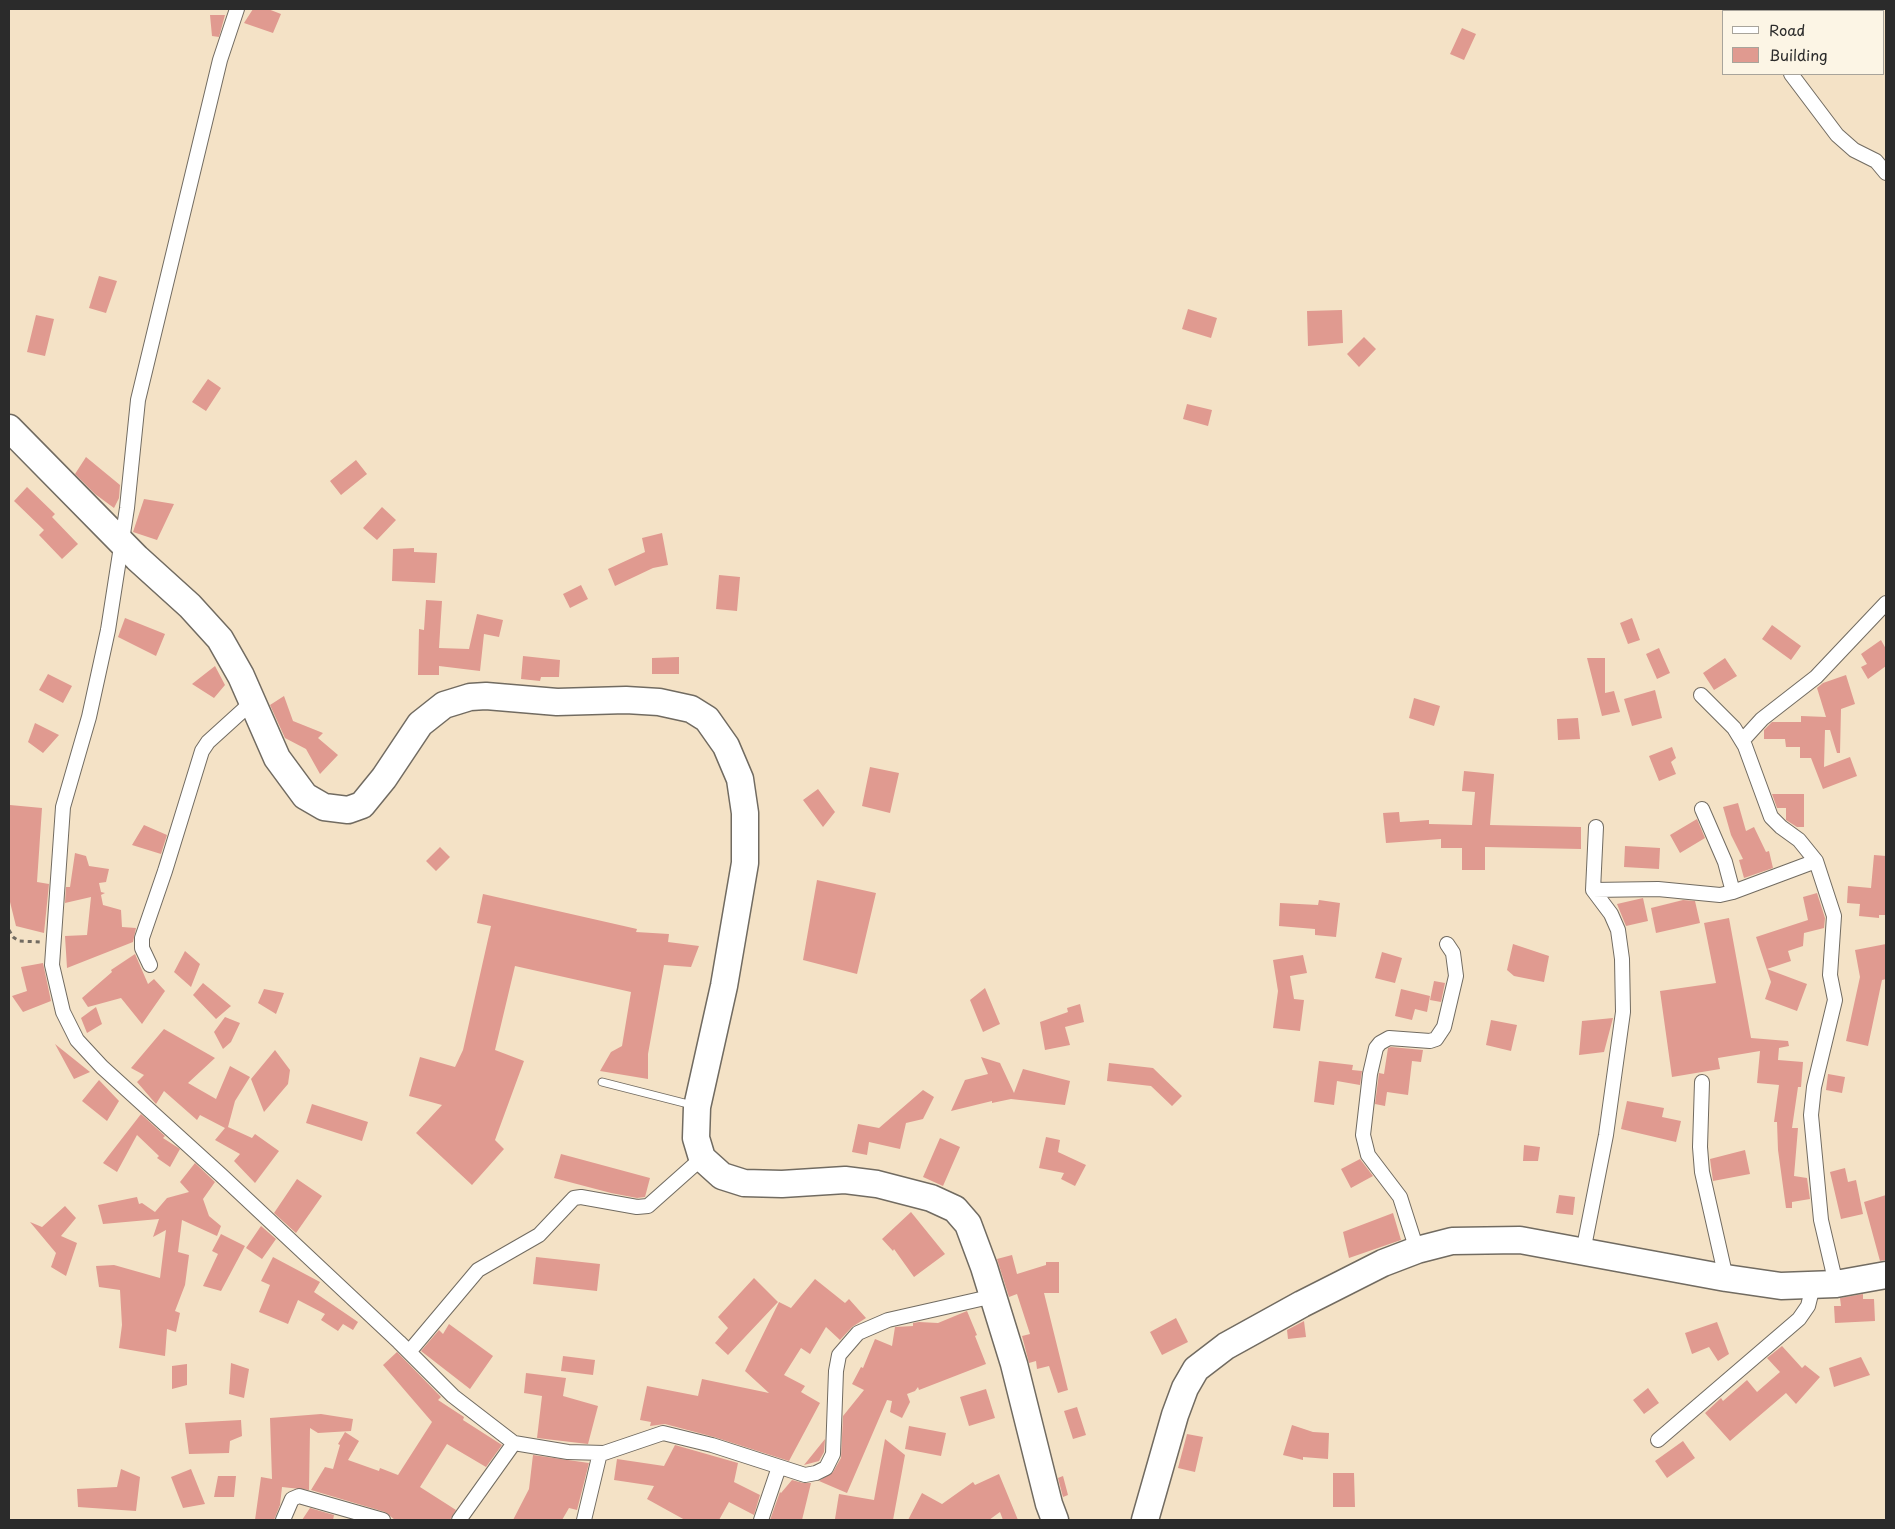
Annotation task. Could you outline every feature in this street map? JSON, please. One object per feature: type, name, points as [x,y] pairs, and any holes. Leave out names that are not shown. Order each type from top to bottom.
[{"type":"highway","points":[[9,428],[122,542],[190,606],[220,639],[241,676],[276,758],[311,801],[333,809],[353,809],[362,805],[384,778],[420,724],[434,711],[444,705],[470,697],[486,696],[557,702],[626,700],[659,702],[691,709],[707,720],[726,746],[740,778],[745,813],[745,863],[724,986],[697,1106],[696,1138],[702,1158],[722,1176],[744,1183],[782,1184],[845,1180],[903,1190],[946,1203],[968,1224],[994,1296],[1055,1520]]},
{"type":"highway","points":[[1145,1520],[1175,1415],[1185,1388],[1196,1369],[1226,1346],[1302,1304],[1383,1264],[1417,1250],[1452,1241],[1520,1240],[1726,1278],[1781,1286],[1825,1285],[1886,1275]]},
{"type":"street","points":[[237,9],[220,60],[138,400],[122,542],[108,630],[89,717],[63,807],[52,965],[63,1012],[77,1040],[102,1067],[222,1176],[409,1352],[453,1396],[514,1443],[568,1452],[600,1453],[612,1451],[663,1433],[682,1436],[805,1475],[826,1468],[830,1462],[833,1449],[836,1371],[839,1355],[858,1333],[888,1320],[994,1296]]},
{"type":"street","points":[[1792,75],[1836,135],[1854,150],[1876,161],[1886,173]]},
{"type":"street","points":[[1742,741],[1762,719],[1816,677],[1886,603]]},
{"type":"street","points":[[1658,1440],[1799,1319],[1825,1285],[1811,1115],[1814,1087],[1835,1000],[1830,975],[1834,916],[1816,861],[1799,840],[1771,817],[1742,741],[1734,728],[1701,695]]},
{"type":"street","points":[[150,965],[142,948],[142,938],[202,751],[208,742],[252,702]]},
{"type":"street","points":[[1702,809],[1725,862],[1733,892]]},
{"type":"street","points":[[1583,1252],[1606,1135],[1622,1012],[1622,959],[1618,930],[1611,914],[1593,890],[1596,828]]},
{"type":"street","points":[[1593,890],[1658,889],[1720,895],[1733,892],[1816,861]]},
{"type":"street","points":[[1417,1250],[1400,1198],[1368,1155],[1363,1136],[1370,1074],[1376,1048],[1380,1043],[1389,1038],[1430,1041],[1441,1034],[1456,976],[1453,954],[1447,944]]},
{"type":"street","points":[[1702,1082],[1700,1148],[1702,1172],[1726,1278]]},
{"type":"street","points":[[409,1352],[478,1270],[539,1235],[574,1198],[581,1197],[637,1207],[648,1206],[702,1158]]},
{"type":"street","points":[[459,1520],[514,1443]]},
{"type":"street","points":[[584,1520],[600,1453]]},
{"type":"street","points":[[761,1520],[779,1467]]},
{"type":"street","points":[[283,1520],[292,1499],[299,1496],[383,1520]]},
{"type":"lane","points":[[602,1082],[697,1106]]},
{"type":"path","points":[[9,930],[13,937],[19,941],[53,942]]},
{"type":"building","points":[[253,9],[268,9],[281,14],[273,33],[244,23]]},
{"type":"building","points":[[210,15],[225,15],[219,37],[212,36]]},
{"type":"building","points":[[1462,28],[1476,34],[1464,60],[1450,54]]},
{"type":"building","points":[[99,276],[117,281],[106,313],[89,308]]},
{"type":"building","points":[[1188,309],[1217,318],[1211,338],[1182,329]]},
{"type":"building","points":[[1342,310],[1343,343],[1308,346],[1307,311]]},
{"type":"building","points":[[36,315],[54,319],[45,356],[27,352]]},
{"type":"building","points":[[1364,337],[1376,349],[1359,367],[1347,354]]},
{"type":"building","points":[[208,379],[221,388],[206,411],[192,402]]},
{"type":"building","points":[[1187,404],[1212,410],[1208,426],[1183,419]]},
{"type":"building","points":[[86,457],[120,485],[119,498],[114,508],[95,494],[75,474]]},
{"type":"building","points":[[356,460],[367,474],[341,495],[330,481]]},
{"type":"building","points":[[27,487],[55,514],[52,517],[78,544],[62,559],[39,535],[44,530],[14,501]]},
{"type":"building","points":[[144,499],[174,504],[157,540],[133,532]]},
{"type":"building","points":[[382,507],[396,520],[377,540],[363,528]]},
{"type":"building","points":[[662,533],[668,565],[653,568],[615,586],[608,569],[645,552],[642,538]]},
{"type":"building","points":[[414,548],[414,552],[437,553],[435,583],[392,581],[393,549]]},
{"type":"building","points":[[719,575],[740,577],[737,611],[716,609]]},
{"type":"building","points":[[581,585],[588,599],[570,608],[563,594]]},
{"type":"building","points":[[426,600],[442,601],[439,648],[469,649],[477,614],[503,620],[499,637],[484,634],[480,671],[439,666],[439,675],[418,675],[419,629],[424,630]]},
{"type":"building","points":[[125,618],[165,634],[156,656],[118,637]]},
{"type":"building","points":[[1632,618],[1640,640],[1628,644],[1620,623]]},
{"type":"building","points":[[1772,625],[1801,646],[1791,660],[1762,639]]},
{"type":"building","points":[[1881,640],[1886,649],[1886,666],[1868,679],[1861,667],[1867,664],[1861,654]]},
{"type":"building","points":[[1659,648],[1670,673],[1657,679],[1646,654]]},
{"type":"building","points":[[523,656],[560,660],[559,677],[541,677],[540,681],[521,679]]},
{"type":"building","points":[[679,657],[679,674],[652,674],[652,658]]},
{"type":"building","points":[[1587,658],[1605,658],[1605,693],[1614,691],[1620,712],[1602,716]]},
{"type":"building","points":[[1725,658],[1737,676],[1714,690],[1703,673]]},
{"type":"building","points":[[215,666],[225,685],[214,698],[192,684]]},
{"type":"building","points":[[48,674],[72,686],[63,703],[39,690]]},
{"type":"building","points":[[1846,675],[1855,704],[1841,709],[1840,753],[1837,753],[1830,730],[1825,730],[1824,767],[1850,757],[1857,776],[1823,789],[1811,758],[1800,758],[1800,747],[1786,747],[1785,739],[1764,739],[1764,730],[1772,722],[1801,722],[1801,716],[1826,717],[1817,688],[1823,683]]},
{"type":"building","points":[[1655,690],[1662,718],[1632,726],[1624,699]]},
{"type":"building","points":[[284,696],[293,721],[323,733],[318,738],[338,755],[320,774],[306,749],[285,738],[270,705]]},
{"type":"building","points":[[1414,698],[1440,706],[1434,726],[1409,718]]},
{"type":"building","points":[[1578,718],[1580,739],[1558,740],[1557,719]]},
{"type":"building","points":[[35,723],[59,735],[43,753],[28,742]]},
{"type":"building","points":[[1672,747],[1676,758],[1671,762],[1676,774],[1659,781],[1649,756]]},
{"type":"building","points":[[870,767],[899,773],[890,813],[862,806]]},
{"type":"building","points":[[1464,771],[1494,774],[1490,825],[1581,827],[1581,849],[1485,847],[1485,870],[1462,870],[1462,848],[1441,848],[1441,839],[1386,843],[1383,813],[1399,812],[1400,822],[1429,820],[1429,824],[1472,825],[1475,792],[1462,791]]},
{"type":"building","points":[[818,789],[835,812],[823,827],[803,800]]},
{"type":"building","points":[[1772,794],[1804,794],[1804,827],[1797,827],[1786,820],[1786,808],[1777,808]]},
{"type":"building","points":[[1738,803],[1746,831],[1754,827],[1766,852],[1769,851],[1773,868],[1744,878],[1739,860],[1743,859],[1731,835],[1723,807]]},
{"type":"building","points":[[10,805],[42,808],[37,882],[49,884],[44,933],[16,926],[9,898]]},
{"type":"building","points":[[1697,819],[1705,838],[1680,853],[1670,835]]},
{"type":"building","points":[[144,825],[167,835],[161,854],[132,845]]},
{"type":"building","points":[[1625,846],[1660,848],[1659,869],[1624,867]]},
{"type":"building","points":[[440,847],[450,857],[436,871],[426,861]]},
{"type":"building","points":[[75,853],[86,856],[89,866],[109,869],[106,882],[99,883],[101,892],[105,893],[101,895],[103,905],[121,910],[122,927],[136,928],[133,942],[67,968],[65,936],[87,935],[91,897],[65,903],[66,887],[70,887]]},
{"type":"building","points":[[1874,855],[1886,856],[1886,915],[1879,915],[1879,918],[1859,916],[1860,904],[1847,903],[1848,886],[1871,888]]},
{"type":"building","points":[[817,880],[876,893],[857,974],[803,960]]},
{"type":"building","points":[[1817,893],[1825,918],[1824,928],[1804,933],[1803,946],[1788,951],[1791,961],[1767,969],[1807,984],[1797,1011],[1765,999],[1771,982],[1756,937],[1808,920],[1803,897]]},
{"type":"building","points":[[483,894],[637,929],[636,932],[669,934],[668,942],[699,946],[691,967],[664,965],[648,1054],[648,1079],[600,1071],[611,1052],[622,1046],[631,992],[515,966],[495,1050],[524,1061],[495,1140],[504,1149],[472,1185],[416,1133],[442,1105],[409,1096],[420,1057],[455,1067],[463,1050],[491,926],[477,923]]},
{"type":"building","points":[[1643,898],[1648,921],[1626,926],[1617,904]]},
{"type":"building","points":[[1319,900],[1340,903],[1336,937],[1315,935],[1315,929],[1279,926],[1280,903],[1318,905]]},
{"type":"building","points":[[1683,900],[1695,901],[1700,923],[1656,933],[1651,908]]},
{"type":"building","points":[[1729,918],[1751,1038],[1788,1041],[1789,1046],[1779,1048],[1778,1060],[1803,1062],[1801,1087],[1798,1087],[1792,1128],[1798,1128],[1794,1176],[1807,1178],[1810,1199],[1792,1202],[1792,1208],[1786,1208],[1778,1150],[1777,1122],[1774,1122],[1779,1085],[1757,1083],[1760,1051],[1718,1058],[1720,1069],[1672,1077],[1660,991],[1716,983],[1704,923]]},
{"type":"building","points":[[1513,944],[1549,956],[1544,982],[1514,976],[1507,970]]},
{"type":"building","points":[[1886,944],[1886,979],[1882,980],[1868,1046],[1846,1041],[1860,977],[1855,950]]},
{"type":"building","points":[[185,951],[200,964],[191,987],[174,972]]},
{"type":"building","points":[[1382,952],[1402,958],[1395,983],[1375,978]]},
{"type":"building","points":[[135,954],[148,984],[154,979],[165,991],[142,1024],[121,998],[88,1007],[82,998],[112,972],[111,970]]},
{"type":"building","points":[[1303,955],[1307,973],[1290,976],[1294,999],[1304,1000],[1300,1031],[1273,1028],[1278,991],[1273,960]]},
{"type":"building","points":[[43,963],[51,1001],[23,1012],[12,996],[27,991],[21,967]]},
{"type":"building","points":[[1434,981],[1445,983],[1441,1002],[1430,1000]]},
{"type":"building","points":[[203,983],[231,1006],[216,1019],[193,995]]},
{"type":"building","points":[[985,988],[1000,1024],[983,1032],[970,1000]]},
{"type":"building","points":[[264,989],[284,993],[276,1014],[258,1003]]},
{"type":"building","points":[[1401,989],[1430,996],[1427,1012],[1415,1009],[1412,1020],[1395,1016]]},
{"type":"building","points":[[1080,1004],[1084,1022],[1065,1027],[1070,1045],[1045,1050],[1040,1022],[1068,1012],[1067,1008]]},
{"type":"building","points":[[96,1007],[102,1024],[87,1033],[81,1018]]},
{"type":"building","points":[[225,1017],[240,1023],[231,1042],[223,1049],[214,1032]]},
{"type":"building","points":[[1613,1018],[1604,1052],[1579,1055],[1582,1021]]},
{"type":"building","points":[[1491,1020],[1517,1025],[1511,1051],[1486,1045]]},
{"type":"building","points":[[164,1029],[215,1058],[188,1083],[216,1099],[230,1066],[250,1077],[235,1101],[228,1127],[252,1138],[255,1134],[279,1151],[255,1183],[234,1161],[240,1154],[215,1140],[225,1128],[200,1115],[197,1120],[164,1091],[156,1104],[137,1082],[144,1075],[131,1068]]},
{"type":"building","points":[[55,1044],[90,1072],[74,1079]]},
{"type":"building","points":[[1388,1048],[1423,1050],[1421,1062],[1412,1061],[1408,1095],[1387,1092],[1385,1106],[1375,1104],[1379,1073],[1384,1074]]},
{"type":"building","points":[[275,1050],[290,1070],[288,1084],[264,1112],[251,1079]]},
{"type":"building","points":[[981,1057],[1000,1063],[1014,1093],[1023,1069],[1070,1081],[1065,1105],[1011,1099],[992,1103],[992,1101],[951,1111],[965,1080],[988,1074]]},
{"type":"building","points":[[1319,1061],[1353,1065],[1352,1070],[1362,1071],[1360,1085],[1337,1081],[1334,1105],[1314,1102]]},
{"type":"building","points":[[1109,1063],[1153,1068],[1182,1096],[1172,1106],[1151,1086],[1107,1081]]},
{"type":"building","points":[[1828,1074],[1845,1077],[1842,1093],[1826,1090]]},
{"type":"building","points":[[99,1080],[119,1101],[107,1121],[82,1101]]},
{"type":"building","points":[[923,1090],[934,1097],[923,1119],[906,1123],[900,1149],[869,1142],[867,1155],[852,1152],[858,1124],[879,1128]]},
{"type":"building","points":[[1627,1101],[1664,1108],[1662,1117],[1681,1121],[1676,1142],[1621,1129]]},
{"type":"building","points":[[312,1104],[368,1122],[362,1141],[306,1123]]},
{"type":"building","points":[[141,1114],[165,1136],[163,1138],[180,1149],[170,1167],[157,1158],[159,1156],[137,1135],[117,1172],[103,1163]]},
{"type":"building","points":[[1046,1137],[1060,1140],[1058,1152],[1086,1165],[1075,1186],[1061,1179],[1064,1173],[1039,1168]]},
{"type":"building","points":[[940,1138],[960,1147],[943,1186],[923,1177]]},
{"type":"building","points":[[1524,1145],[1540,1147],[1538,1161],[1523,1161]]},
{"type":"building","points":[[1745,1150],[1750,1174],[1713,1181],[1710,1159]]},
{"type":"building","points":[[561,1154],[650,1178],[645,1197],[637,1198],[611,1193],[554,1178]]},
{"type":"building","points":[[1360,1159],[1373,1176],[1351,1188],[1341,1169]]},
{"type":"building","points":[[195,1163],[215,1182],[203,1199],[209,1216],[221,1226],[217,1236],[182,1220],[178,1252],[189,1255],[185,1285],[175,1311],[180,1313],[176,1332],[167,1329],[165,1356],[119,1348],[122,1325],[120,1290],[99,1287],[96,1266],[114,1265],[160,1278],[166,1230],[153,1237],[159,1219],[103,1224],[98,1205],[137,1197],[139,1204],[142,1203],[155,1212],[167,1198],[189,1192],[180,1182]]},
{"type":"building","points":[[1845,1168],[1848,1182],[1856,1180],[1863,1214],[1841,1219],[1830,1172]]},
{"type":"building","points":[[297,1179],[322,1196],[296,1233],[274,1213]]},
{"type":"building","points":[[1559,1195],[1575,1197],[1573,1215],[1556,1213]]},
{"type":"building","points":[[1886,1195],[1886,1260],[1880,1261],[1864,1202]]},
{"type":"building","points":[[65,1206],[76,1218],[61,1236],[77,1243],[66,1276],[51,1267],[56,1253],[30,1222],[42,1227]]},
{"type":"building","points":[[911,1212],[945,1254],[914,1277],[894,1249],[893,1251],[882,1239]]},
{"type":"building","points":[[1393,1213],[1401,1240],[1349,1258],[1343,1232]]},
{"type":"building","points":[[261,1226],[276,1239],[262,1259],[246,1248]]},
{"type":"building","points":[[221,1234],[245,1246],[221,1291],[203,1286],[218,1254],[212,1251]]},
{"type":"building","points":[[1012,1255],[1017,1274],[1046,1265],[1046,1262],[1059,1262],[1059,1293],[1044,1293],[1068,1390],[1058,1393],[1049,1366],[1037,1369],[1036,1361],[1029,1363],[1022,1336],[1030,1334],[1017,1294],[1009,1297],[997,1259]]},
{"type":"building","points":[[273,1257],[320,1282],[314,1292],[358,1322],[353,1330],[343,1324],[338,1331],[321,1320],[325,1314],[298,1300],[288,1324],[259,1312],[270,1285],[261,1281]]},
{"type":"building","points":[[536,1257],[600,1264],[597,1291],[533,1284]]},
{"type":"building","points":[[754,1278],[778,1302],[728,1355],[715,1343],[728,1328],[718,1317]]},
{"type":"building","points":[[815,1279],[845,1303],[849,1299],[866,1318],[852,1327],[840,1340],[826,1327],[810,1354],[801,1348],[784,1375],[805,1386],[801,1392],[820,1403],[789,1461],[714,1437],[665,1424],[650,1426],[651,1422],[640,1420],[647,1386],[698,1396],[702,1379],[769,1393],[745,1371],[779,1302],[791,1308]]},
{"type":"building","points":[[1863,1294],[1863,1299],[1874,1299],[1875,1321],[1835,1323],[1834,1306],[1841,1306],[1840,1298]]},
{"type":"building","points":[[967,1311],[986,1364],[919,1390],[918,1387],[915,1391],[907,1394],[910,1402],[902,1418],[890,1412],[892,1401],[887,1400],[847,1493],[819,1481],[833,1472],[841,1458],[843,1416],[864,1390],[852,1384],[861,1367],[863,1368],[875,1339],[892,1346],[895,1327],[913,1326],[913,1323],[919,1322],[938,1323]]},
{"type":"building","points":[[1176,1318],[1188,1342],[1162,1355],[1150,1332]]},
{"type":"building","points":[[1304,1321],[1306,1337],[1288,1339],[1287,1330]]},
{"type":"building","points":[[1717,1322],[1729,1354],[1718,1361],[1709,1347],[1692,1354],[1685,1333]]},
{"type":"building","points":[[449,1324],[493,1356],[470,1389],[421,1351],[439,1330],[443,1334]]},
{"type":"building","points":[[1782,1346],[1802,1368],[1805,1365],[1820,1377],[1796,1404],[1786,1393],[1730,1441],[1705,1413],[1721,1398],[1723,1401],[1747,1380],[1757,1392],[1780,1372],[1767,1358]]},
{"type":"building","points":[[397,1352],[441,1397],[438,1400],[464,1417],[463,1420],[502,1445],[486,1467],[447,1444],[420,1487],[456,1510],[450,1520],[395,1520],[385,1512],[311,1490],[325,1467],[333,1469],[340,1445],[338,1444],[345,1432],[359,1441],[348,1460],[379,1471],[380,1468],[398,1475],[432,1422],[383,1365]]},
{"type":"building","points":[[563,1356],[595,1360],[593,1375],[561,1371]]},
{"type":"building","points":[[1861,1357],[1870,1375],[1834,1387],[1829,1368]]},
{"type":"building","points":[[231,1363],[249,1369],[244,1398],[229,1394]]},
{"type":"building","points":[[187,1364],[187,1385],[172,1389],[172,1366]]},
{"type":"building","points":[[526,1373],[566,1378],[563,1396],[598,1406],[588,1444],[537,1438],[542,1396],[524,1393]]},
{"type":"building","points":[[1648,1388],[1659,1403],[1644,1414],[1633,1400]]},
{"type":"building","points":[[986,1389],[995,1418],[969,1426],[960,1397]]},
{"type":"building","points":[[1077,1407],[1086,1435],[1073,1439],[1064,1411]]},
{"type":"building","points":[[321,1414],[353,1419],[351,1431],[318,1433],[310,1428],[309,1490],[282,1487],[280,1505],[274,1520],[255,1520],[261,1477],[272,1479],[270,1418]]},
{"type":"building","points":[[241,1420],[242,1436],[230,1441],[229,1453],[189,1454],[185,1423]]},
{"type":"building","points":[[1292,1425],[1313,1432],[1329,1433],[1328,1459],[1303,1457],[1303,1460],[1283,1455]]},
{"type":"building","points":[[909,1426],[946,1433],[941,1456],[905,1449]]},
{"type":"building","points":[[1187,1434],[1203,1437],[1195,1472],[1178,1468]]},
{"type":"building","points":[[825,1439],[824,1452],[819,1461],[804,1465]]},
{"type":"building","points":[[885,1439],[905,1455],[893,1520],[835,1519],[839,1494],[874,1500]]},
{"type":"building","points":[[1683,1441],[1695,1458],[1667,1478],[1655,1461]]},
{"type":"building","points":[[675,1445],[738,1463],[734,1482],[760,1495],[754,1515],[729,1502],[719,1520],[685,1520],[647,1499],[654,1486],[614,1480],[617,1459],[664,1466]]},
{"type":"building","points":[[533,1455],[589,1463],[577,1510],[569,1508],[562,1520],[513,1520],[529,1489]]},
{"type":"building","points":[[121,1469],[140,1477],[136,1511],[78,1507],[77,1489],[117,1487]]},
{"type":"building","points":[[191,1469],[205,1504],[183,1508],[171,1477]]},
{"type":"building","points":[[1333,1473],[1354,1473],[1355,1507],[1333,1507]]},
{"type":"building","points":[[999,1474],[1018,1520],[1003,1520],[1000,1512],[989,1520],[908,1520],[922,1493],[942,1504],[973,1482],[975,1485]]},
{"type":"building","points":[[218,1476],[236,1476],[234,1497],[214,1497]]},
{"type":"building","points":[[1063,1476],[1068,1495],[1063,1497],[1058,1478]]},
{"type":"building","points":[[792,1480],[811,1483],[802,1520],[770,1520],[780,1492]]},
{"type":"building","points":[[310,1508],[334,1515],[333,1520],[302,1520]]}]
